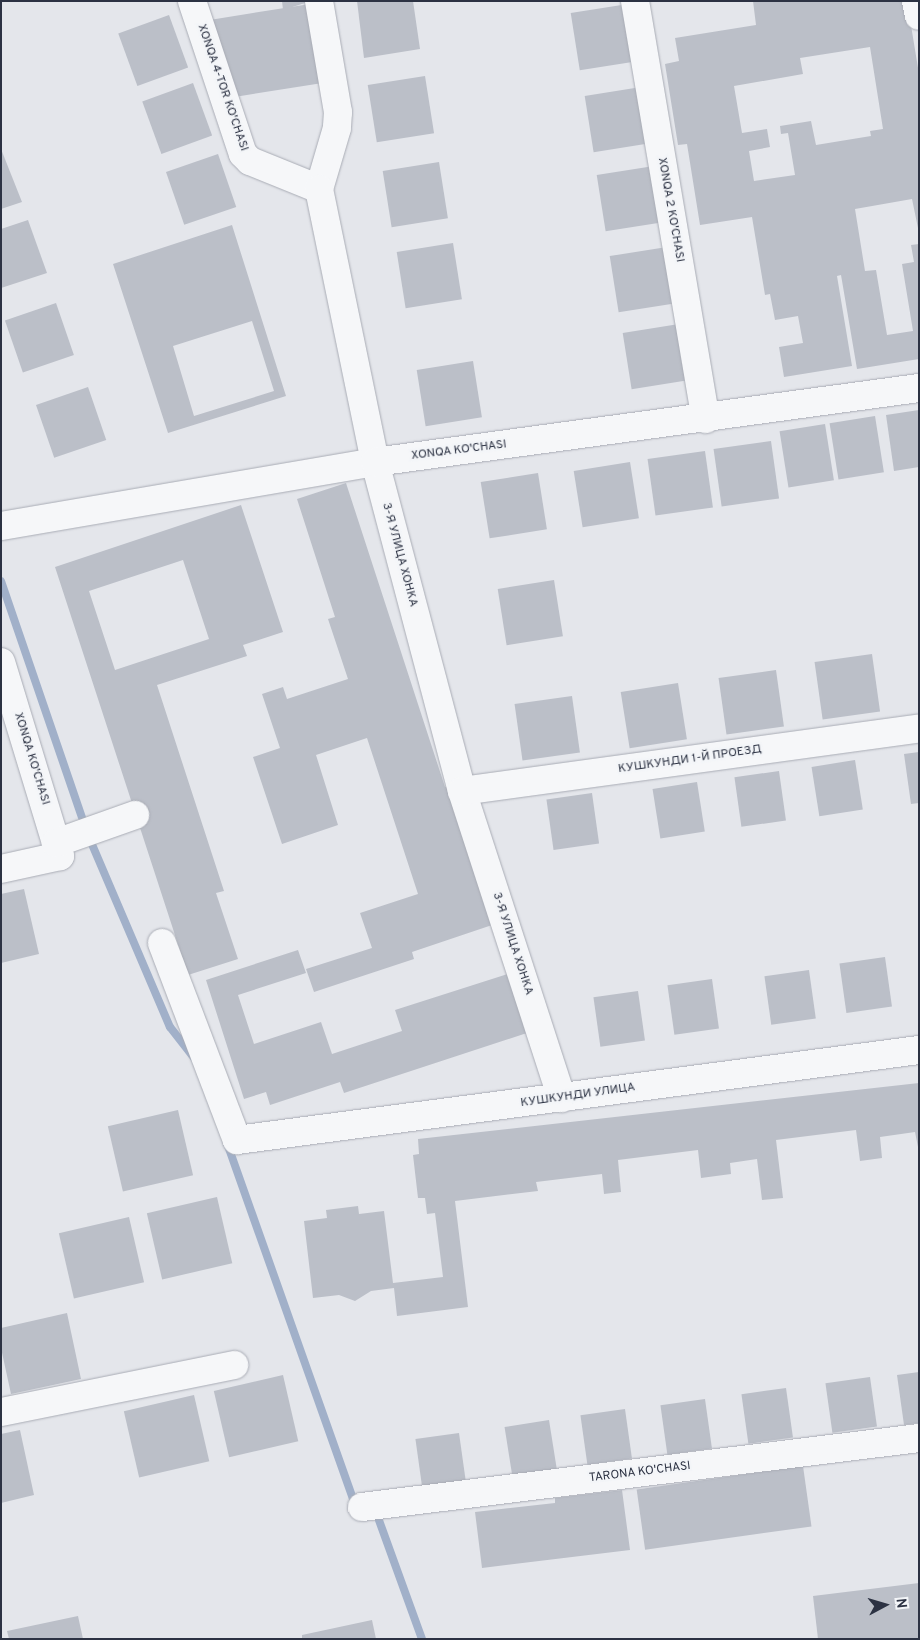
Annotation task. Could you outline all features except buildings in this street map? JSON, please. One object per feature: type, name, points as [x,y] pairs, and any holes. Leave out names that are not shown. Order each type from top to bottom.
[{"type":"street","name":"XONQA 4-TOR KO'CHASI","points":[[192,1],[243,154],[250,161],[319,189]]},
{"type":"street","name":"3-Я УЛИЦА ХОНКА","points":[[319,1],[338,112],[337,128],[319,189],[375,462],[462,791],[562,1098]]},
{"type":"street","name":"XONQA 2 KO'CHASI","points":[[635,1],[706,419]]},
{"type":"street","points":[[916,1],[919,16]]},
{"type":"street","name":"XONQA KO'CHASI","points":[[1,526],[375,462],[706,419],[919,388]]},
{"type":"street","name":"XONQA KO'CHASI","points":[[1,662],[58,850]]},
{"type":"street","name":"КУШКУНДИ 1-Й ПРОЕЗД","points":[[462,791],[919,728]]},
{"type":"street","points":[[1,869],[58,850],[135,816]]},
{"type":"street","name":"КУШКУНДИ УЛИЦА","points":[[162,943],[237,1140],[919,1050]]},
{"type":"street","points":[[1,1412],[234,1365]]},
{"type":"street","name":"TARONA KO'CHASI","points":[[362,1507],[919,1438]]},
{"type":"waterway","points":[[1,581],[82,818]]},
{"type":"waterway","points":[[91,842],[170,1027],[194,1058]]},
{"type":"waterway","points":[[227,1143],[356,1507]]},
{"type":"waterway","points":[[373,1513],[376,1512],[422,1639]]}]
